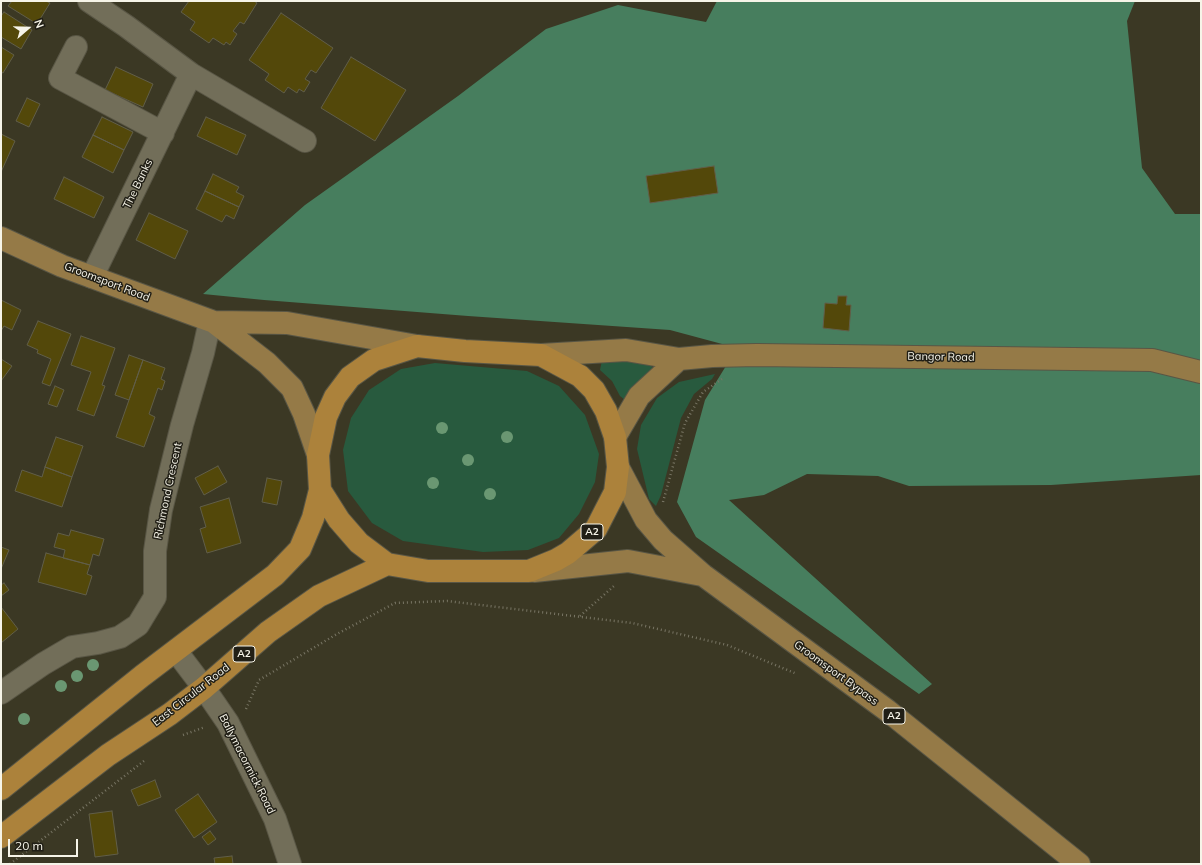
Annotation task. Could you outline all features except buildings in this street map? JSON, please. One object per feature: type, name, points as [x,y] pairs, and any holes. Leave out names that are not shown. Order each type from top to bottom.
[{"type":"highway","name":"A2","points":[[1,788],[119,694],[274,575],[300,549],[313,518],[320,490],[318,455],[326,417],[335,397],[350,377],[374,360],[417,346],[465,351],[541,355],[580,376],[594,390],[606,411],[615,437],[618,467],[615,492],[596,529],[568,553],[556,560],[529,571],[428,571],[386,564],[359,543],[339,520],[320,490]]},
{"type":"highway","name":"East Circular Road","points":[[1,837],[108,755],[170,714],[204,688],[268,632],[319,596],[386,564]]},
{"type":"main road","name":"Groomsport Road","points":[[1,238],[62,266],[212,321]]},
{"type":"main road","points":[[212,321],[287,323],[417,346]]},
{"type":"main road","points":[[212,321],[267,363],[292,388],[304,414],[318,455]]},
{"type":"main road","name":"Bangor Road","points":[[541,355],[626,350],[679,359],[708,356],[756,355],[1152,360],[1201,372]]},
{"type":"main road","points":[[615,437],[639,396],[679,359]]},
{"type":"main road","name":"Groomsport Bypass","points":[[618,467],[646,520],[663,540],[703,575],[888,711],[1079,864]]},
{"type":"main road","name":"Groomsport Bypass","points":[[529,571],[628,561],[703,575]]},
{"type":"street","points":[[89,1],[126,26],[187,83],[305,141]]},
{"type":"street","points":[[76,46],[60,78],[163,133]]},
{"type":"street","name":"The Banks","points":[[92,277],[187,83]]},
{"type":"street","name":"Richmond Crescent","points":[[1,693],[43,664],[72,647],[98,643],[120,637],[138,625],[155,597],[155,551],[161,510],[182,425],[212,321]]},
{"type":"street","name":"Ballymacormick Road","points":[[176,651],[228,723],[275,819],[290,864]]},
{"type":"path","points":[[646,520],[663,504],[685,423],[703,392],[727,375]]},
{"type":"path","points":[[580,617],[618,583]]},
{"type":"path","points":[[180,736],[206,727],[228,723],[248,707],[260,680],[337,634],[395,603],[447,601],[632,623],[727,645],[803,676]]},
{"type":"path","points":[[10,864],[149,757]]},
{"type":"green space","points":[[717,1],[1135,1],[1127,21],[1142,168],[1175,214],[1201,214],[1201,475],[1051,485],[909,486],[878,476],[807,474],[764,495],[729,500],[932,684],[919,694],[696,537],[677,502],[705,400],[737,348],[670,330],[468,316],[203,294],[305,205],[458,96],[546,29],[618,5],[706,22]]},
{"type":"green space","points":[[648,359],[654,371],[625,400],[620,396],[612,381],[600,370],[602,360]]},
{"type":"green space","points":[[435,363],[527,371],[559,386],[585,415],[599,454],[595,482],[579,514],[559,538],[528,550],[483,552],[403,541],[372,523],[348,491],[343,450],[351,418],[369,390],[401,369]]},
{"type":"green space","points":[[715,374],[712,379],[694,394],[681,418],[661,495],[656,506],[649,499],[637,449],[641,425],[657,398],[679,382]]}]
